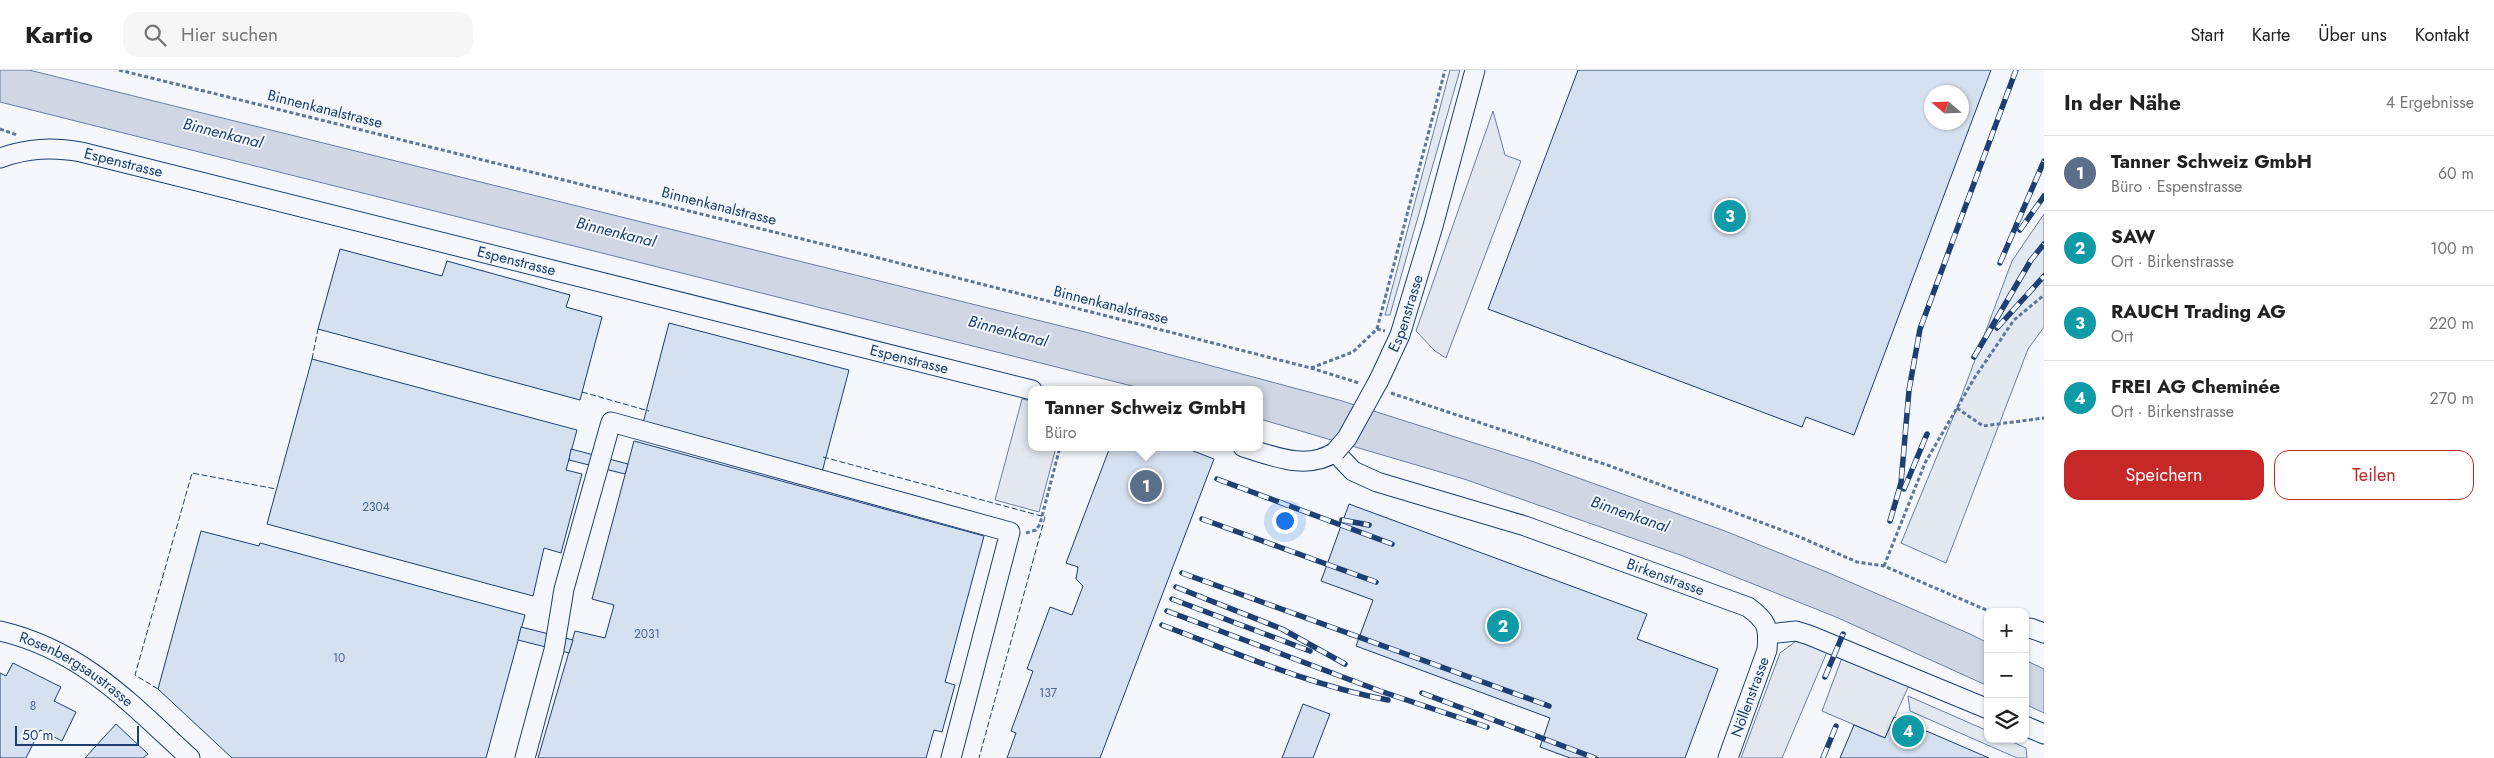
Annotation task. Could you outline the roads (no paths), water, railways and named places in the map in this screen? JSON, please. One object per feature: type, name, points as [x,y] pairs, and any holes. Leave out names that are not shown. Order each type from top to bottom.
[{"type":"street","name":"Espenstrasse","points":[[1327,456],[1347,438],[1377,386],[1400,335],[1433,226],[1475,70]]},
{"type":"street","name":"Espenstrasse","points":[[0,158],[22,150],[56,148],[81,152],[1028,389]]},
{"type":"street","points":[[525,758],[554,650],[564,589],[610,422],[1010,532],[951,758]]},
{"type":"street","points":[[1256,451],[1286,460],[1305,462],[1327,456]]},
{"type":"street","name":"Birkenstrasse","points":[[1327,456],[1377,482],[1525,526],[1748,607],[1761,616],[1768,634]]},
{"type":"street","name":"Rosenbergsaustrasse","points":[[0,631],[26,637],[64,654],[93,672],[190,758]]},
{"type":"street","points":[[1768,634],[1796,631],[1809,635],[1984,707]]},
{"type":"street","name":"Nöllenstrasse","points":[[1728,758],[1767,650],[1768,634]]},
{"type":"street","points":[[2029,728],[2044,734]]},
{"type":"water","name":"Binnenkanal","points":[[0,70],[29,70],[1085,332],[1339,400],[1534,462],[1725,531],[1829,573],[1970,634],[1984,641],[1984,684],[1836,617],[1683,556],[1464,479],[1263,420],[1263,386],[1132,386],[0,102]]},
{"type":"water","points":[[2029,662],[2044,669],[2044,713],[2029,706]]},
{"type":"railway","points":[[1890,521],[1901,483],[1909,390],[1920,329],[2016,70]]},
{"type":"railway","points":[[2000,263],[2044,161]]},
{"type":"railway","points":[[2020,230],[2044,196]]},
{"type":"railway","points":[[1974,357],[2031,260],[2044,244]]},
{"type":"railway","points":[[1997,328],[2044,276]]},
{"type":"railway","points":[[1904,489],[1927,434]]},
{"type":"railway","points":[[1217,479],[1392,544]]},
{"type":"railway","points":[[1202,519],[1376,582]]},
{"type":"railway","points":[[1342,520],[1369,525]]},
{"type":"railway","points":[[1182,573],[1549,706]]},
{"type":"railway","points":[[1176,587],[1282,629],[1345,664]]},
{"type":"railway","points":[[1172,599],[1310,651]]},
{"type":"railway","points":[[1167,611],[1380,691],[1487,727]]},
{"type":"railway","points":[[1162,625],[1301,677],[1359,694],[1388,700]]},
{"type":"railway","points":[[1825,677],[1843,634]]},
{"type":"railway","points":[[1422,693],[1595,758]]},
{"type":"railway","points":[[1823,758],[1836,726]]},
{"type":"place","name":"RAUCH Trading AG","points":[[1730,216]]},
{"type":"place","name":"Tanner Schweiz GmbH","points":[[1146,486]]},
{"type":"place","name":"SAW","points":[[1503,626]]},
{"type":"place","name":"FREI AG Cheminée","points":[[1908,731]]}]
